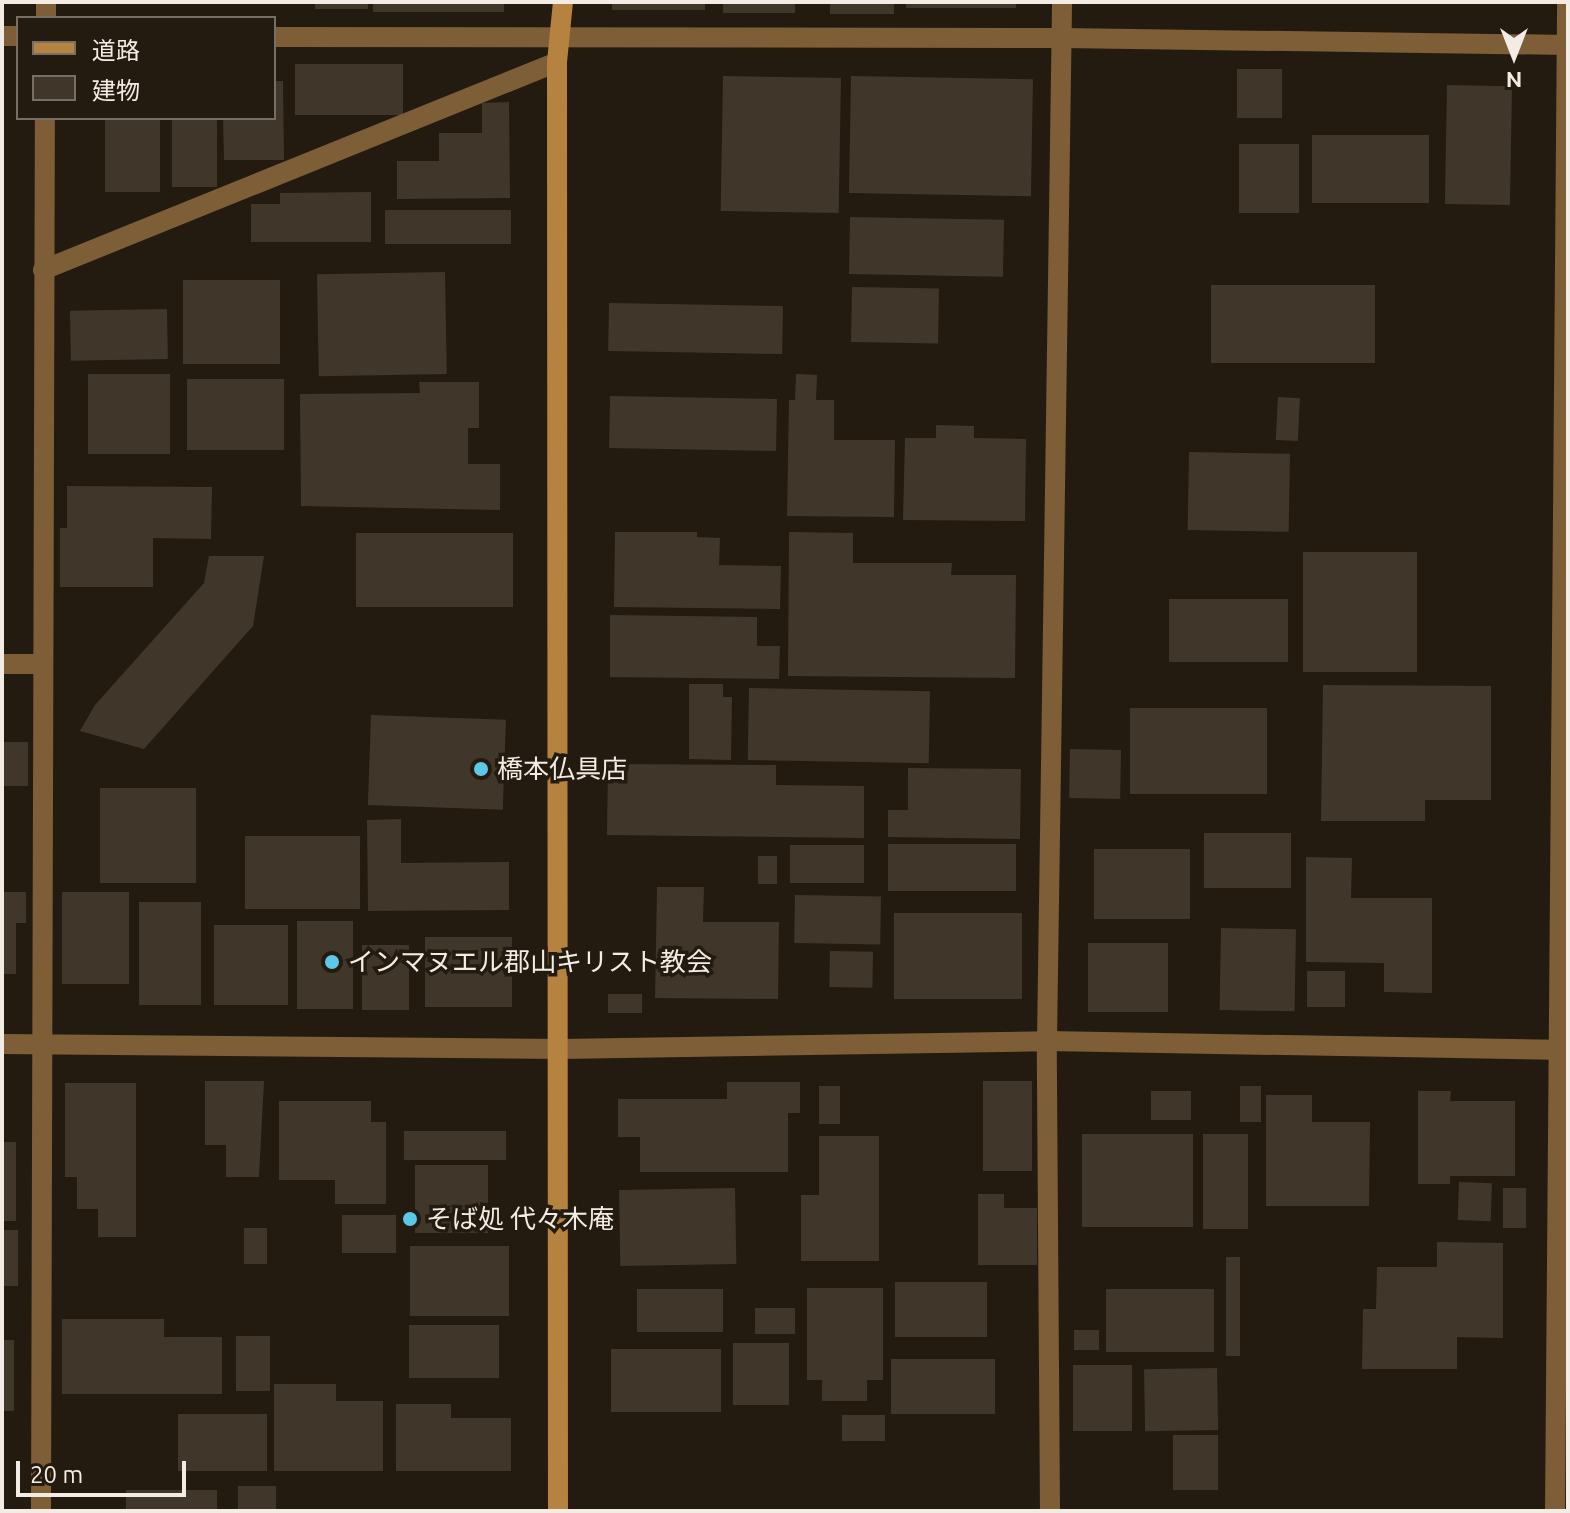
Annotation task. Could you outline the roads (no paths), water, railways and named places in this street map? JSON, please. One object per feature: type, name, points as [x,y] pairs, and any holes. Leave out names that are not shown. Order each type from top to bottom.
[{"type":"street","points":[[558,1511],[561,1049],[557,62],[562,39],[563,2]]},
{"type":"street","points":[[1050,1511],[1047,1041],[1062,2]]},
{"type":"street","points":[[1555,1511],[1563,1050],[1567,2]]},
{"type":"street","points":[[276,37],[1062,38],[1568,45]]},
{"type":"street","points":[[43,270],[557,62]]},
{"type":"street","points":[[41,1511],[45,120]]},
{"type":"street","points":[[2,664],[43,664]]},
{"type":"street","points":[[2,1044],[561,1049],[1047,1041],[1563,1050]]},
{"type":"place","name":"橋本仏具店","points":[[481,769]]},
{"type":"place","name":"インマヌエル郡山キリスト教会","points":[[332,962]]},
{"type":"place","name":"そば処 代々木庵","points":[[410,1219]]}]
